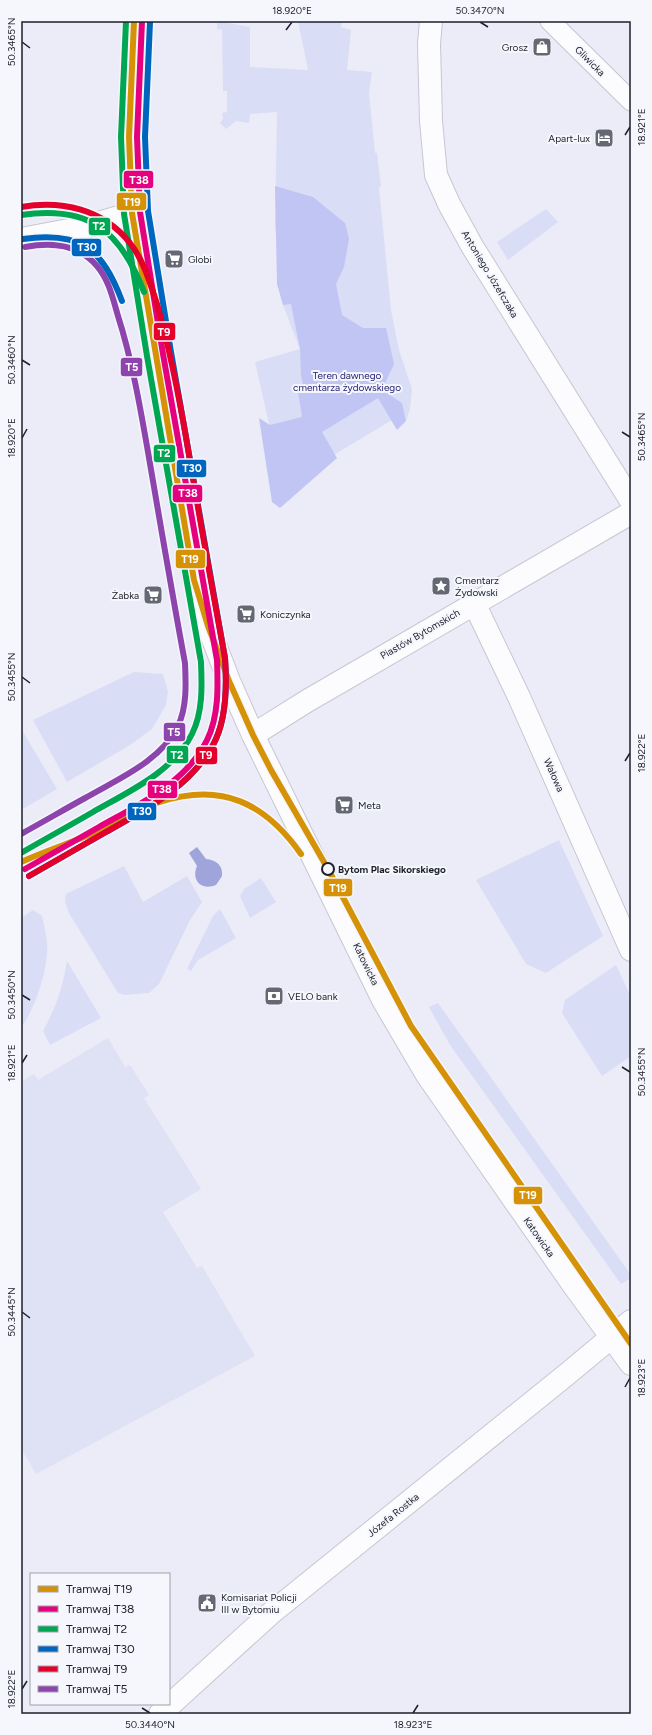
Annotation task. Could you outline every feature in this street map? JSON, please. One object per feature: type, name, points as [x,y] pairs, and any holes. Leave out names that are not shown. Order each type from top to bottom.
[{"type":"street","name":"Katowicka","points":[[134,21],[129,150],[132,213],[194,580],[212,639],[253,735],[384,1000],[427,1075],[631,1364]]},
{"type":"street","name":"Antoniego Józefczaka","points":[[431,21],[429,44],[431,121],[436,176],[449,204],[472,246],[631,501]]},
{"type":"street","name":"Gliwicka","points":[[550,21],[631,101]]},
{"type":"street","points":[[21,239],[85,227],[132,213]]},
{"type":"street","name":"Piastów Bytomskich","points":[[253,735],[307,701],[631,513]]},
{"type":"street","name":"Wałowa","points":[[474,603],[519,697],[631,950]]},
{"type":"street","name":"Józefa Rostka","points":[[170,1705],[270,1614],[631,1321]]},
{"type":"street","name":"Józefa Rostka","points":[[160,1714],[170,1705]]},
{"type":"shaded area","points":[[197,847],[206,859],[216,862],[220,866],[222,876],[216,885],[206,887],[196,880],[195,871],[197,866],[189,853]]},
{"type":"shaded area","points":[[108,1038],[125,1067],[130,1065],[149,1095],[144,1098],[201,1189],[163,1212],[197,1268],[202,1266],[255,1356],[36,1474],[21,1448],[21,1082],[34,1074],[38,1080]]},
{"type":"green space","name":"Teren dawnego cmentarza żydowskiego","points":[[217,21],[250,27],[250,67],[308,70],[298,21],[342,21],[341,27],[351,30],[347,70],[372,72],[369,93],[375,153],[377,153],[381,186],[379,187],[391,310],[399,350],[412,389],[410,409],[406,421],[404,413],[283,485],[255,362],[300,349],[283,305],[275,225],[277,112],[250,114],[249,123],[236,121],[226,129],[220,123],[223,119],[222,113],[227,112],[227,91],[223,91],[222,30],[217,29]]},
{"type":"green space","points":[[275,186],[313,197],[345,223],[349,239],[344,267],[336,284],[342,315],[363,328],[386,328],[394,364],[382,390],[402,403],[406,421],[397,430],[378,398],[322,432],[337,458],[280,508],[272,502],[259,418],[270,425],[302,417],[298,391],[304,389],[301,375],[300,349],[291,304],[283,305],[277,284]]},
{"type":"green space","points":[[546,209],[558,222],[508,260],[497,242]]},
{"type":"green space","points":[[134,672],[163,674],[168,692],[166,705],[152,729],[130,745],[67,782],[33,720]]},
{"type":"green space","points":[[21,732],[23,732],[57,789],[21,810]]},
{"type":"green space","points":[[559,840],[603,936],[546,973],[526,964],[476,880]]},
{"type":"green space","points":[[124,866],[143,902],[187,876],[202,902],[190,920],[159,984],[149,993],[125,995],[118,993],[69,913],[65,902],[66,894]]},
{"type":"green space","points":[[261,878],[276,902],[250,918],[240,896],[244,889]]},
{"type":"green space","points":[[220,909],[236,938],[198,960],[191,971],[187,969],[213,916]]},
{"type":"green space","points":[[33,910],[42,916],[47,939],[46,963],[42,982],[35,1002],[21,1028],[21,918]]},
{"type":"green space","points":[[67,961],[101,1018],[50,1045],[43,1031],[52,1014],[58,997]]},
{"type":"green space","points":[[616,965],[631,997],[631,1056],[602,1076],[562,1013],[565,1000]]},
{"type":"green space","points":[[438,1003],[631,1275],[631,1278],[621,1284],[450,1045],[429,1007]]},
{"type":"tram line","name":"T2","points":[[21,853],[135,789],[162,770],[184,747],[192,734],[196,726],[200,708],[201,662],[147,356],[124,214],[121,137],[126,21]]},
{"type":"tram line","name":"T19","points":[[134,21],[129,137],[132,213],[194,580],[208,626],[229,681],[253,735],[271,770],[328,869],[411,1026],[631,1344]]},
{"type":"tram line","name":"T38","points":[[25,869],[145,801],[174,781],[187,769],[198,755],[211,731],[216,711],[217,660],[163,354],[140,212],[137,137],[142,21]]},
{"type":"tram line","name":"T30","points":[[29,876],[136,815],[166,796],[180,785],[203,760],[213,745],[221,725],[225,703],[225,658],[171,352],[148,211],[145,137],[150,22]]},
{"type":"tram line","name":"T9","points":[[21,207],[36,205],[66,206],[94,215],[119,231],[135,250],[143,265],[157,304],[177,390],[225,658],[226,680],[225,703],[218,735],[203,760],[180,785],[166,796],[136,815],[29,876]]},
{"type":"tram line","name":"T2","points":[[21,215],[45,213],[66,214],[99,226],[124,252],[135,270],[144,292]]},
{"type":"tram line","name":"T30","points":[[23,239],[43,237],[60,238],[74,241],[86,247],[97,256],[106,268],[122,301]]},
{"type":"tram line","name":"T5","points":[[21,834],[125,776],[150,759],[161,749],[178,726],[183,711],[186,687],[185,663],[139,400],[132,366],[110,290],[101,271],[82,253],[64,246],[55,245],[35,245],[25,247]]},
{"type":"tram line","name":"T19","points":[[21,862],[103,829],[138,811],[160,802],[182,796],[203,795],[222,796],[240,801],[257,810],[287,836],[301,854]]},
{"type":"place","name":"Grosz","points":[[542,47]]},
{"type":"place","name":"Apart-lux","points":[[604,138]]},
{"type":"place","name":"Globi","points":[[174,259]]},
{"type":"place","name":"Cmentarz Żydowski","points":[[441,586]]},
{"type":"place","name":"Żabka","points":[[153,595]]},
{"type":"place","name":"Koniczynka","points":[[246,614]]},
{"type":"place","name":"Meta","points":[[344,805]]},
{"type":"place","name":"Bytom Plac Sikorskiego","points":[[328,869]]},
{"type":"place","name":"VELO bank","points":[[274,996]]},
{"type":"place","name":"Komisariat Policji III w Bytomiu","points":[[207,1603]]}]
